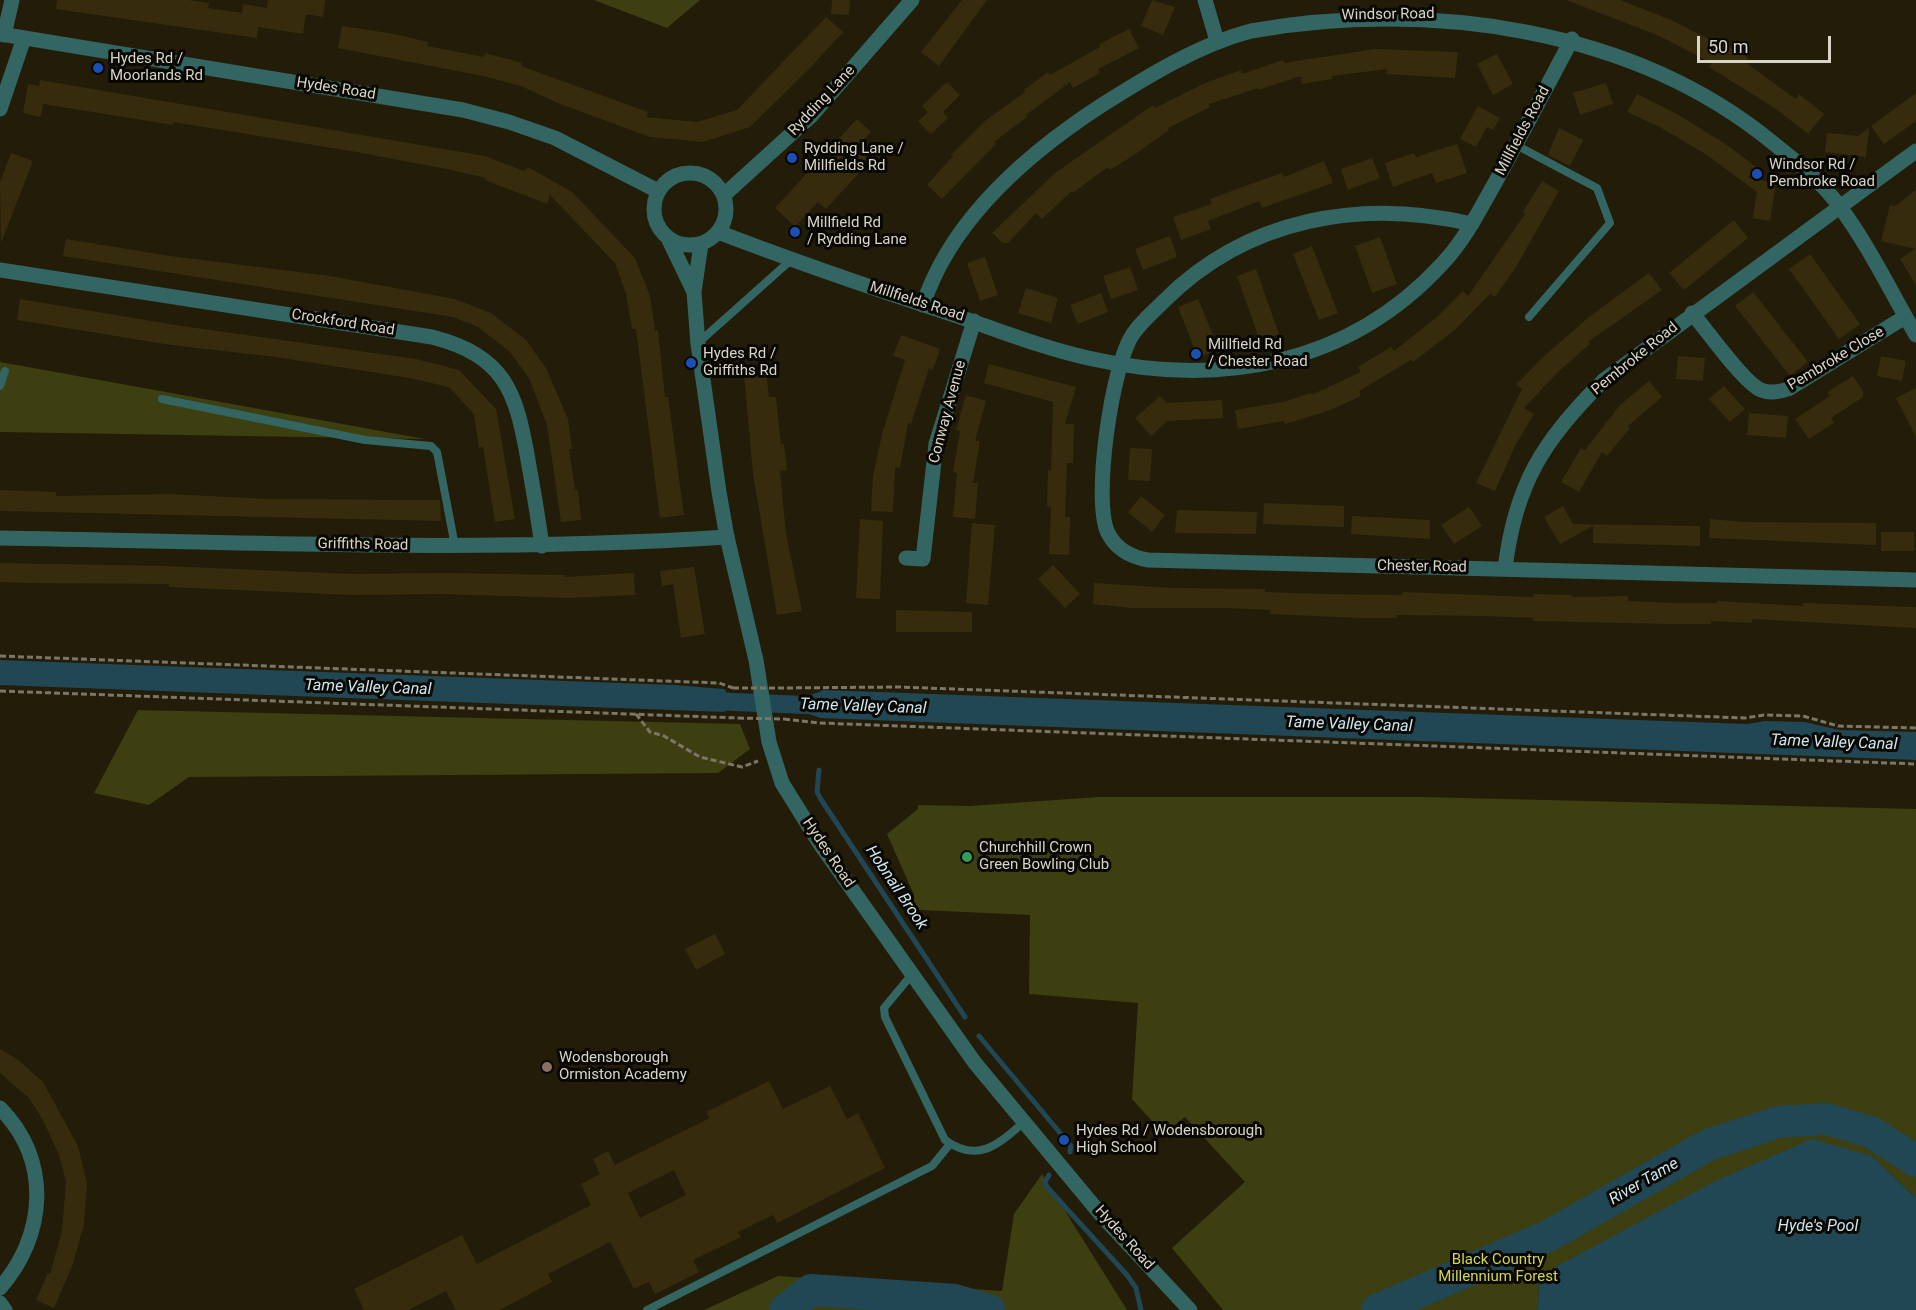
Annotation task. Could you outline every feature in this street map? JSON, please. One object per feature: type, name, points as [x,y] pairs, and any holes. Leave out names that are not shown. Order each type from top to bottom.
[{"type":"street","points":[[2,34],[12,0]]},
{"type":"street","name":"Rydding Lane","points":[[724,195],[811,116],[912,0]]},
{"type":"street","points":[[1205,0],[1217,41]]},
{"type":"street","name":"Windsor Road","points":[[923,305],[933,274],[966,224],[1039,149],[1131,87],[1217,41],[1286,22],[1356,13],[1391,12],[1472,17],[1572,39],[1648,65],[1716,102],[1760,132],[1802,166],[1840,206]]},
{"type":"street","name":"Hydes Road","points":[[2,34],[463,110],[555,138],[658,191],[655,217],[665,238],[669,240],[694,292]]},
{"type":"street","points":[[0,108],[24,38]]},
{"type":"street","name":"Millfields Road","points":[[718,232],[791,260],[1050,347],[1118,364],[1176,371],[1221,371],[1266,364],[1310,352],[1359,330],[1405,299],[1444,262],[1472,224],[1572,39]]},
{"type":"street","name":"Pembroke Road","points":[[1505,569],[1509,534],[1521,496],[1553,435],[1567,417],[1604,380],[1692,313],[1916,151]]},
{"type":"street","points":[[658,191],[672,177],[687,171],[708,177],[724,195],[725,218],[718,232],[701,244],[683,246],[669,240]]},
{"type":"street","points":[[1840,206],[1916,335]]},
{"type":"street","points":[[1118,364],[1136,330],[1176,289],[1220,258],[1268,234],[1322,218],[1378,212],[1434,215],[1472,224]]},
{"type":"street","name":"Hydes Road","points":[[701,244],[694,292],[698,344],[727,537],[756,660],[774,756],[782,783],[820,844],[975,1063],[1103,1217],[1190,1310]]},
{"type":"street","name":"Crockford Road","points":[[0,270],[432,337],[473,351],[489,363],[505,382],[521,416],[542,546]]},
{"type":"street","name":"Pembroke Close","points":[[1692,313],[1747,379],[1761,390],[1770,392],[1788,389],[1905,317]]},
{"type":"street","name":"Conway Avenue","points":[[906,558],[923,559],[936,444],[974,321]]},
{"type":"street","name":"Chester Road","points":[[1118,364],[1105,447],[1103,516],[1109,536],[1130,555],[1148,560],[1916,580]]},
{"type":"street","name":"Griffiths Road","points":[[0,538],[542,546],[727,537]]},
{"type":"street","points":[[0,1108],[23,1137],[33,1160],[38,1202],[34,1228],[28,1246],[17,1269],[0,1288]]},
{"type":"street","points":[[0,1303],[5,1310]]},
{"type":"lane","points":[[1516,145],[1597,188],[1610,223],[1529,317]]},
{"type":"lane","points":[[698,344],[791,260]]},
{"type":"lane","points":[[0,386],[5,371]]},
{"type":"lane","points":[[162,399],[365,440],[431,446],[437,452],[455,546]]},
{"type":"lane","points":[[913,973],[884,1008],[885,1017],[945,1140],[957,1148],[975,1151],[998,1146],[1024,1122]]},
{"type":"lane","points":[[646,1310],[932,1166],[950,1144]]},
{"type":"path","points":[[0,656],[591,677],[719,683],[732,688],[899,687],[1745,718],[1764,715],[1803,716],[1838,726],[1916,728]]},
{"type":"path","points":[[0,691],[784,719],[840,724],[1916,764]]},
{"type":"path","points":[[636,714],[650,732],[673,741],[700,757],[742,767],[774,756]]},
{"type":"green space","points":[[594,0],[700,0],[667,28]]},
{"type":"green space","points":[[0,362],[425,439],[0,432]]},
{"type":"green space","points":[[138,710],[740,724],[750,749],[718,773],[189,777],[149,805],[94,793]]},
{"type":"green space","name":"Black Country Millennium Forest","points":[[1098,797],[1422,797],[1916,809],[1916,1198],[1872,1156],[1539,1276],[1538,1310],[1223,1310],[1172,1248],[1245,1182],[1185,1117],[1164,1134],[1132,1099],[1138,1003],[1029,994],[1030,915],[921,910],[914,907],[914,895],[887,834],[918,809],[918,805],[970,806]]},
{"type":"green space","points":[[1042,1174],[1127,1310],[704,1310],[778,1276],[1002,1291],[1014,1214]]},
{"type":"water","name":"Tame Valley Canal","points":[[0,660],[675,685],[724,689],[735,702],[724,712],[0,685]]},
{"type":"water","name":"Tame Valley Canal","points":[[824,690],[1747,724],[1765,721],[1805,722],[1839,730],[1916,732],[1916,760],[820,718],[781,704]]},
{"type":"water","name":"Hyde's Pool","points":[[1812,1139],[1872,1156],[1916,1198],[1916,1310],[1538,1310],[1539,1276],[1715,1181]]},
{"type":"building","points":[[57,0],[188,0],[209,3],[208,8],[242,13],[243,4],[267,8],[268,0],[325,0],[323,17],[306,14],[303,34],[258,27],[257,38],[56,9]]},
{"type":"building","points":[[832,0],[850,0],[849,15],[831,14]]},
{"type":"building","points":[[962,0],[987,0],[939,66],[921,52]]},
{"type":"building","points":[[1152,0],[1175,7],[1163,35],[1141,26]]},
{"type":"building","points":[[1566,0],[1620,0],[1671,20],[1722,46],[1724,43],[1748,58],[1745,62],[1796,99],[1799,94],[1824,114],[1808,134],[1776,109],[1709,67],[1712,63],[1657,35]]},
{"type":"building","points":[[826,17],[843,32],[812,66],[750,127],[703,142],[650,137],[560,104],[521,86],[483,76],[338,48],[342,26],[394,34],[428,42],[427,46],[484,57],[485,53],[522,63],[521,66],[648,112],[646,117],[697,122],[737,110]]},
{"type":"building","points":[[1129,29],[1139,48],[1098,69],[1100,73],[1073,88],[1070,82],[1026,115],[1027,117],[994,142],[996,144],[942,199],[927,185],[953,156],[951,155],[985,121],[1025,92],[1024,90],[1048,72],[1050,75],[1100,47],[1099,44]]},
{"type":"building","points":[[1375,49],[1458,52],[1455,78],[1387,74],[1387,69],[1332,76],[1332,79],[1302,84],[1301,76],[1209,104],[1210,107],[1168,128],[1169,130],[1134,155],[1110,170],[1108,167],[1073,193],[1072,191],[1042,219],[1036,213],[1008,243],[1003,243],[992,233],[1055,173],[1153,105],[1155,108],[1205,83],[1241,70],[1242,74],[1283,60],[1284,63]]},
{"type":"building","points":[[1497,54],[1513,84],[1493,95],[1477,64]]},
{"type":"building","points":[[40,80],[485,156],[524,171],[528,167],[572,192],[635,258],[650,296],[655,331],[658,331],[665,397],[668,397],[684,515],[660,518],[636,329],[632,329],[626,294],[615,263],[550,195],[547,204],[485,180],[486,178],[452,170],[173,122],[173,125],[43,104],[41,117],[23,113],[28,84],[39,86]]},
{"type":"building","points":[[947,82],[960,95],[943,112],[948,118],[931,134],[918,121],[928,112],[922,106]]},
{"type":"building","points":[[1606,83],[1613,104],[1580,115],[1573,93]]},
{"type":"building","points":[[1916,93],[1916,121],[1884,144],[1871,126]]},
{"type":"building","points":[[1637,94],[1677,114],[1727,145],[1756,167],[1748,178],[1776,183],[1770,221],[1753,218],[1757,192],[1707,155],[1658,126],[1627,112]]},
{"type":"building","points":[[1478,106],[1500,118],[1493,130],[1487,127],[1476,147],[1460,139]]},
{"type":"building","points":[[857,119],[871,132],[857,146],[871,160],[826,209],[818,202],[795,227],[775,208]]},
{"type":"building","points":[[1559,128],[1583,140],[1570,166],[1548,155]]},
{"type":"building","points":[[1869,128],[1866,157],[1825,152],[1827,133],[1858,136]]},
{"type":"building","points":[[1457,144],[1467,173],[1436,183],[1432,173],[1393,187],[1385,163],[1414,153],[1416,157]]},
{"type":"building","points":[[11,153],[33,161],[1,243],[0,182]]},
{"type":"building","points":[[1372,158],[1380,178],[1348,190],[1341,169]]},
{"type":"building","points":[[1324,161],[1333,183],[1262,208],[1259,201],[1208,221],[1211,229],[1181,240],[1173,217],[1212,204],[1210,199],[1245,186],[1282,173],[1284,177]]},
{"type":"building","points":[[1542,181],[1559,191],[1516,267],[1495,297],[1490,294],[1456,329],[1413,362],[1411,360],[1359,391],[1361,396],[1328,411],[1285,424],[1284,421],[1238,429],[1235,410],[1283,402],[1311,393],[1311,395],[1361,372],[1358,367],[1391,347],[1394,351],[1437,317],[1463,291],[1468,296],[1525,214],[1523,212]]},
{"type":"building","points":[[1916,190],[1916,285],[1900,259],[1915,249],[1881,241],[1890,205],[1895,206]]},
{"type":"building","points":[[1734,220],[1748,238],[1684,290],[1669,273]]},
{"type":"building","points":[[1170,236],[1177,257],[1143,270],[1135,249]]},
{"type":"building","points":[[1380,237],[1397,284],[1372,293],[1355,246]]},
{"type":"building","points":[[66,239],[170,256],[330,276],[455,299],[491,313],[526,340],[546,368],[568,419],[572,449],[569,449],[575,490],[578,490],[581,520],[561,522],[547,425],[529,378],[510,352],[478,327],[453,317],[63,256]]},
{"type":"building","points":[[1312,246],[1338,313],[1319,320],[1293,254]]},
{"type":"building","points":[[1810,254],[1860,324],[1839,339],[1789,269]]},
{"type":"building","points":[[985,257],[998,295],[980,301],[967,263]]},
{"type":"building","points":[[1130,267],[1138,290],[1111,299],[1103,276]]},
{"type":"building","points":[[1256,269],[1279,334],[1260,341],[1237,276]]},
{"type":"building","points":[[1649,273],[1662,290],[1588,342],[1590,344],[1557,373],[1524,408],[1534,414],[1515,446],[1495,491],[1476,483],[1522,389],[1517,384],[1542,358],[1589,317]]},
{"type":"building","points":[[1026,288],[1058,298],[1051,323],[1018,313]]},
{"type":"building","points":[[1753,292],[1808,362],[1790,376],[1735,306]]},
{"type":"building","points":[[1101,293],[1108,312],[1078,324],[1070,305]]},
{"type":"building","points":[[20,299],[175,325],[416,359],[459,370],[496,409],[515,519],[495,522],[483,447],[479,448],[474,414],[449,387],[409,378],[276,357],[171,345],[17,320]]},
{"type":"building","points":[[1198,299],[1219,349],[1198,358],[1178,307]]},
{"type":"building","points":[[901,335],[940,349],[933,370],[929,368],[911,424],[908,423],[900,468],[895,467],[893,512],[871,511],[873,476],[882,434],[905,360],[893,356]]},
{"type":"building","points":[[1678,356],[1705,358],[1703,381],[1676,379]]},
{"type":"building","points":[[1881,356],[1906,361],[1902,381],[1877,376]]},
{"type":"building","points":[[989,364],[1076,387],[1065,424],[1074,424],[1073,463],[1067,463],[1065,517],[1070,517],[1069,555],[1049,554],[1051,507],[1047,506],[1048,470],[1051,471],[1053,402],[984,383]]},
{"type":"building","points":[[766,371],[769,397],[776,397],[781,444],[784,444],[787,470],[780,471],[786,534],[802,611],[777,615],[753,474],[744,374]]},
{"type":"building","points":[[1853,376],[1863,391],[1863,397],[1831,418],[1834,423],[1809,439],[1795,419],[1830,396],[1827,392]]},
{"type":"building","points":[[1649,381],[1662,397],[1628,426],[1630,428],[1607,456],[1602,452],[1579,492],[1561,482],[1581,448],[1585,450],[1620,405]]},
{"type":"building","points":[[1724,386],[1745,409],[1730,422],[1709,399]]},
{"type":"building","points":[[1916,388],[1916,437],[1896,398]]},
{"type":"building","points":[[966,395],[986,401],[975,441],[980,441],[973,483],[978,483],[975,519],[953,517],[957,473],[953,472],[960,431],[956,430]]},
{"type":"building","points":[[1160,396],[1167,403],[1222,400],[1223,418],[1167,421],[1151,436],[1135,418]]},
{"type":"building","points":[[1749,413],[1788,416],[1786,438],[1747,435]]},
{"type":"building","points":[[1130,448],[1152,449],[1150,481],[1128,480]]},
{"type":"building","points":[[0,490],[56,492],[56,496],[170,494],[268,499],[440,500],[441,521],[0,511]]},
{"type":"building","points":[[1141,496],[1165,515],[1152,532],[1128,512]]},
{"type":"building","points":[[1264,503],[1344,506],[1344,527],[1263,524]]},
{"type":"building","points":[[1563,506],[1573,524],[1700,526],[1700,546],[1593,543],[1593,526],[1560,544],[1544,517]]},
{"type":"building","points":[[1469,507],[1482,526],[1454,544],[1441,525]]},
{"type":"building","points":[[1177,510],[1257,512],[1256,534],[1175,533]]},
{"type":"building","points":[[1352,516],[1430,520],[1430,539],[1351,534]]},
{"type":"building","points":[[860,519],[883,521],[880,599],[856,598]]},
{"type":"building","points":[[1710,519],[1745,522],[1876,523],[1876,545],[1709,538]]},
{"type":"building","points":[[972,523],[995,525],[988,605],[966,603]]},
{"type":"building","points":[[1881,532],[1914,532],[1914,551],[1881,551]]},
{"type":"building","points":[[0,563],[164,566],[352,574],[445,573],[565,575],[565,577],[634,573],[635,595],[569,598],[440,594],[352,595],[169,587],[169,584],[0,582]]},
{"type":"building","points":[[1053,565],[1080,594],[1065,608],[1038,579]]},
{"type":"building","points":[[694,567],[705,634],[681,638],[673,584],[662,586],[660,571]]},
{"type":"building","points":[[1094,583],[1173,588],[1265,589],[1265,592],[1322,594],[1402,595],[1402,592],[1534,597],[1534,594],[1572,595],[1572,597],[1628,596],[1628,601],[1676,603],[1717,603],[1717,601],[1803,606],[1803,603],[1916,607],[1916,628],[1752,619],[1752,623],[1711,621],[1711,624],[1670,624],[1533,621],[1533,618],[1485,616],[1397,615],[1397,618],[1358,618],[1270,614],[1270,610],[1226,608],[1131,608],[1093,604]]},
{"type":"building","points":[[896,610],[972,612],[972,632],[896,632]]},
{"type":"building","points":[[715,934],[725,954],[696,970],[685,949]]},
{"type":"building","points":[[0,1049],[17,1059],[43,1082],[78,1146],[87,1183],[84,1225],[73,1264],[54,1308],[36,1300],[48,1273],[50,1274],[62,1231],[66,1182],[59,1155],[43,1120],[29,1098],[0,1073]]},
{"type":"building","points":[[769,1081],[783,1109],[830,1086],[847,1119],[858,1113],[885,1168],[777,1223],[773,1215],[738,1232],[741,1237],[693,1260],[699,1272],[655,1294],[649,1282],[634,1289],[610,1242],[548,1274],[552,1282],[500,1310],[456,1310],[446,1291],[408,1310],[364,1310],[354,1289],[462,1235],[477,1264],[591,1205],[581,1184],[600,1174],[593,1159],[608,1151],[615,1165],[710,1118],[706,1112]],"holes":[[[674,1170],[686,1195],[640,1218],[628,1193]]]},
{"type":"waterway","name":"Tame Valley Canal","points":[[712,701],[805,705]]},
{"type":"waterway","name":"Hobnail Brook","points":[[819,770],[817,792],[822,801],[965,1017]]},
{"type":"waterway","name":"Hobnail Brook","points":[[979,1036],[1071,1146],[1070,1152]]},
{"type":"waterway","name":"River Tame","points":[[1377,1310],[1548,1236],[1708,1145],[1778,1122],[1826,1119],[1871,1132],[1916,1161]]},
{"type":"waterway","name":"Hobnail Brook","points":[[1049,1175],[1045,1182],[1047,1187],[1127,1275],[1136,1288],[1141,1310]]},
{"type":"waterway","points":[[1468,1272],[1546,1276]]},
{"type":"waterway","name":"River Tame","points":[[785,1310],[811,1290],[955,1300],[989,1310]]},
{"type":"place","name":"Hydes Rd / Moorlands Rd","points":[[98,68]]},
{"type":"place","name":"Rydding Lane / Millfields Rd","points":[[792,158]]},
{"type":"place","name":"Windsor Rd / Pembroke Road","points":[[1757,174]]},
{"type":"place","name":"Millfield Rd / Rydding Lane","points":[[795,232]]},
{"type":"place","name":"Millfield Rd / Chester Road","points":[[1196,354]]},
{"type":"place","name":"Hydes Rd / Griffiths Rd","points":[[691,363]]},
{"type":"place","name":"Churchhill Crown Green Bowling Club","points":[[967,857]]},
{"type":"place","name":"Wodensborough Ormiston Academy","points":[[547,1067]]},
{"type":"place","name":"Hydes Rd / Wodensborough High School","points":[[1064,1140]]}]
